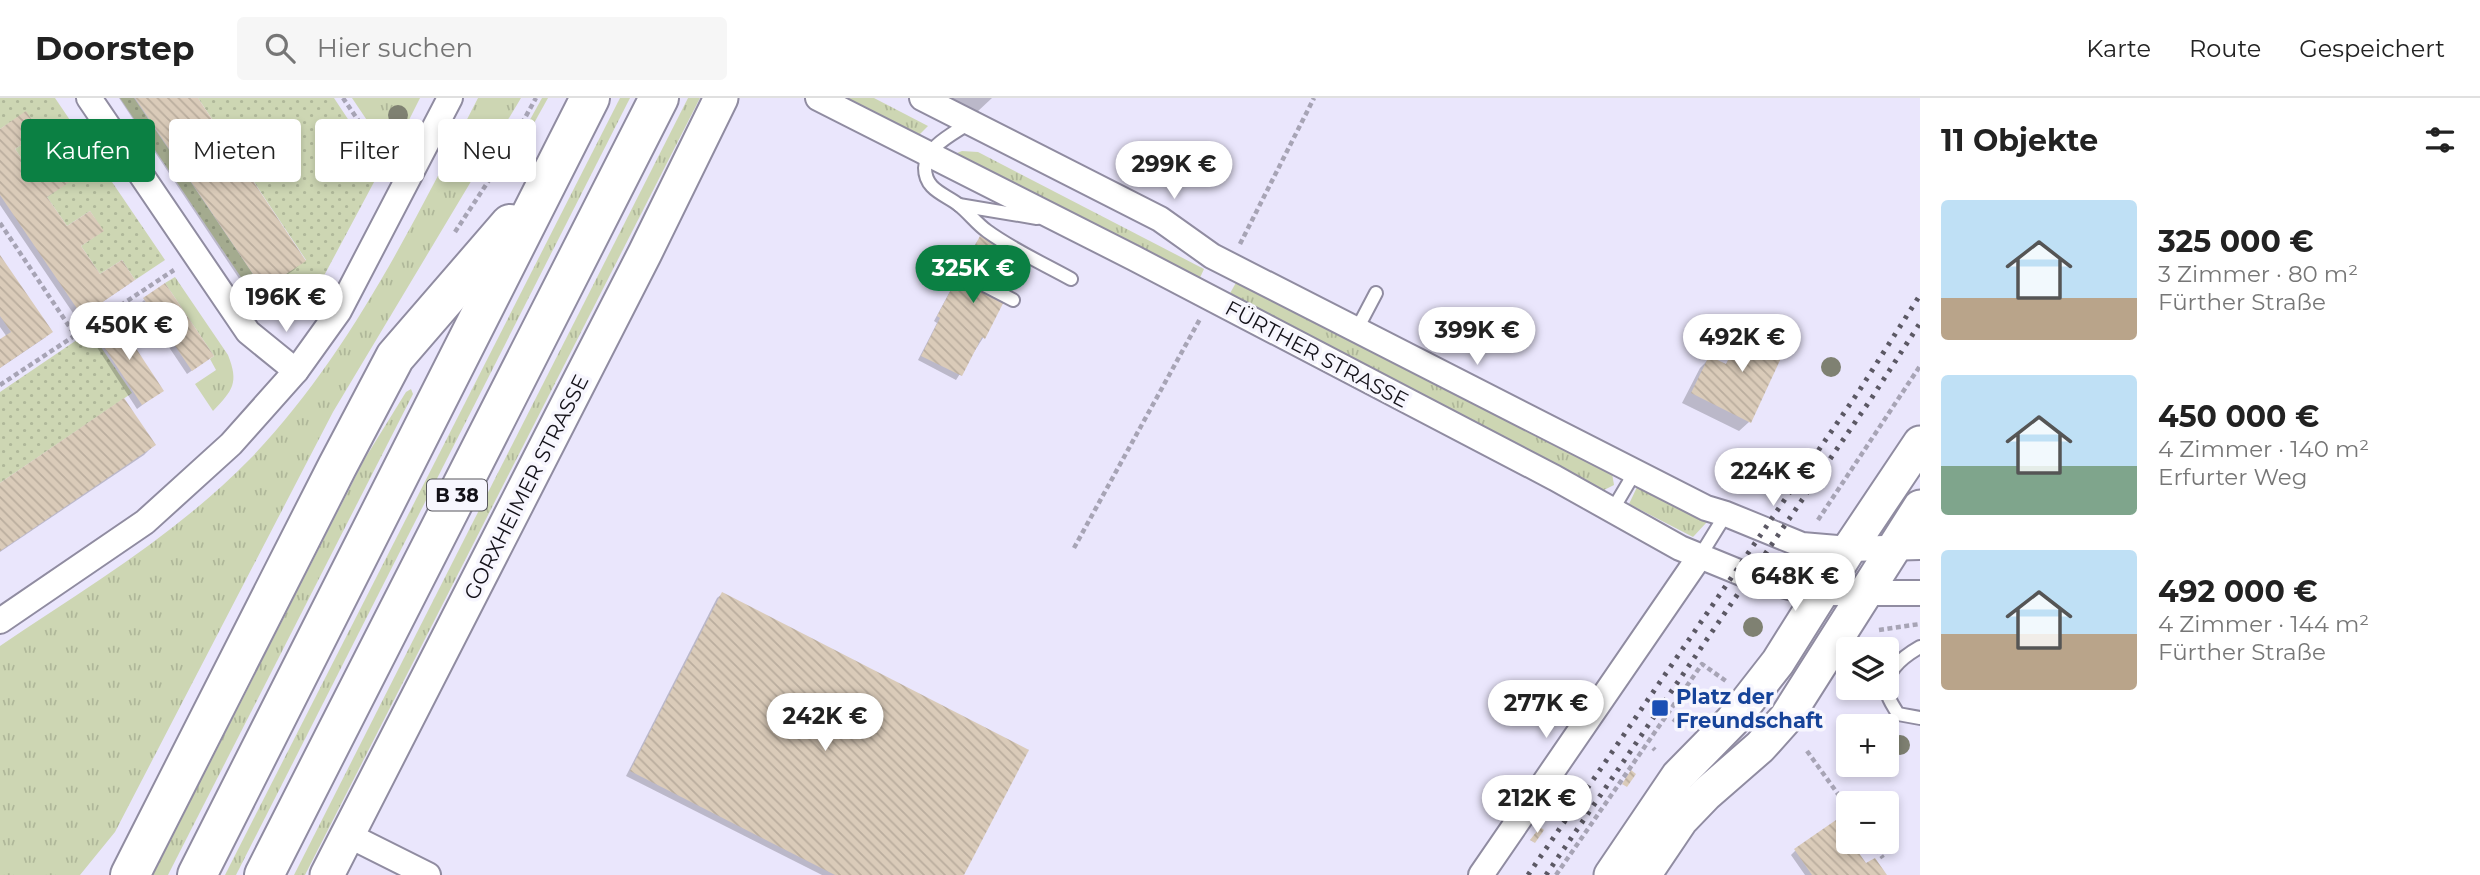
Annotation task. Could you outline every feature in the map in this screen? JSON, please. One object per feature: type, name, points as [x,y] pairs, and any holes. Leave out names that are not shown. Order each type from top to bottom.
[{"type":"highway","name":"B 38","points":[[197,875],[590,98]]},
{"type":"highway","name":"B 38","points":[[264,875],[659,98]]},
{"type":"highway","points":[[130,875],[395,357],[550,177]]},
{"type":"highway","points":[[106,875],[155,826]]},
{"type":"street","points":[[89,98],[248,332],[296,371]]},
{"type":"street","points":[[0,621],[145,522],[231,444],[296,371],[339,311],[450,98]]},
{"type":"street","name":"GORXHEIMER STRASSE","points":[[327,875],[645,253],[721,98]]},
{"type":"street","name":"FÜRTHER STRASSE","points":[[818,98],[1064,222],[1613,509],[1680,548],[1768,583],[1821,594],[1920,593]]},
{"type":"street","points":[[922,98],[969,123]]},
{"type":"street","name":"FÜRTHER STRASSE","points":[[969,123],[1160,219],[1228,265],[1706,508],[1802,545],[1849,549],[1908,547]]},
{"type":"street","points":[[1611,875],[1678,776],[1732,721],[1778,662],[1920,443]]},
{"type":"street","points":[[1644,875],[1681,820],[1706,794],[1760,747],[1786,718],[1866,594],[1908,547],[1920,507]]},
{"type":"street","points":[[1481,875],[1700,556]]},
{"type":"street","points":[[348,835],[428,875]]},
{"type":"lane","points":[[969,123],[929,153],[925,167],[928,182],[937,193],[958,204],[986,231],[1071,279]]},
{"type":"lane","points":[[958,204],[1064,222]]},
{"type":"lane","points":[[932,258],[1013,300]]},
{"type":"lane","points":[[1356,331],[1376,293]]},
{"type":"lane","points":[[1613,509],[1629,482],[1631,471]]},
{"type":"lane","points":[[1700,556],[1726,514]]},
{"type":"lane","points":[[1920,647],[1900,659],[1888,681],[1887,694],[1898,714],[1920,718]]},
{"type":"path","points":[[343,98],[357,119]]},
{"type":"path","points":[[452,237],[536,98]]},
{"type":"path","points":[[1244,236],[1314,98]]},
{"type":"path","points":[[0,223],[75,335]]},
{"type":"path","points":[[0,385],[195,255]]},
{"type":"path","points":[[1074,548],[1211,299]]},
{"type":"path","points":[[1875,434],[1920,366]]},
{"type":"path","points":[[1873,631],[1920,624]]},
{"type":"path","points":[[1556,875],[1702,664],[1731,685]]},
{"type":"path","points":[[1807,751],[1836,791]]},
{"type":"path","points":[[1880,854],[1883,858]]},
{"type":"green space","points":[[0,98],[55,98],[69,119],[31,119],[26,112],[0,129]]},
{"type":"green space","points":[[120,98],[134,98],[148,119],[134,119]]},
{"type":"green space","points":[[198,98],[334,98],[348,119],[315,119],[315,182],[374,182],[311,300],[295,311],[281,313],[253,295],[177,182],[191,182],[263,289],[306,260],[254,182],[301,182],[301,119],[212,119]]},
{"type":"green space","points":[[352,98],[420,98],[410,119],[366,119]]},
{"type":"green space","points":[[478,98],[521,98],[508,119],[467,119]]},
{"type":"green space","points":[[542,98],[548,98],[536,120],[530,119]]},
{"type":"green space","points":[[620,98],[630,98],[236,875],[225,875]]},
{"type":"green space","points":[[688,98],[700,98],[305,875],[294,875]]},
{"type":"green space","points":[[841,98],[874,98],[928,126],[917,137]]},
{"type":"green space","points":[[155,129],[169,150],[169,171],[155,150]]},
{"type":"green space","points":[[21,145],[21,158],[15,149]]},
{"type":"green space","points":[[962,151],[978,152],[1204,269],[1198,282],[952,155]]},
{"type":"green space","points":[[438,176],[438,182],[471,182],[333,412],[115,832],[80,875],[0,875],[0,646],[161,536],[192,512],[250,459],[286,419],[349,333]]},
{"type":"green space","points":[[68,182],[112,182],[165,260],[135,280],[122,260],[100,274],[81,246],[103,231],[90,211],[67,226],[47,197]]},
{"type":"green space","points":[[175,277],[228,355],[231,365],[232,386],[213,411],[195,384],[216,370],[210,359],[214,356],[165,283]]},
{"type":"green space","points":[[1238,279],[1612,473],[1614,485],[1604,490],[1228,297]]},
{"type":"green space","points":[[90,331],[132,393],[0,483],[0,392]]},
{"type":"green space","points":[[411,389],[413,394],[168,875],[153,875],[364,460],[406,392]]},
{"type":"green space","points":[[1638,485],[1707,522],[1693,537],[1629,504]]},
{"type":"building","points":[[135,98],[198,98],[212,119],[169,119],[169,149],[155,128],[155,119],[149,119]]},
{"type":"building","points":[[26,111],[31,119],[21,119],[21,145],[15,149],[21,158],[21,182],[70,182],[47,197],[67,226],[90,211],[104,231],[81,246],[100,274],[122,260],[135,280],[82,316],[0,195],[0,129]]},
{"type":"building","points":[[191,182],[254,182],[306,261],[263,289]]},
{"type":"building","points":[[980,236],[1021,255],[1024,262],[985,339],[982,337],[962,376],[921,356],[940,318],[937,316]]},
{"type":"building","points":[[0,255],[53,332],[0,368],[0,339],[11,332],[0,316]]},
{"type":"building","points":[[165,283],[214,356],[192,371],[143,298]]},
{"type":"building","points":[[116,318],[164,391],[142,405],[95,333]]},
{"type":"building","points":[[1747,323],[1788,343],[1751,423],[1691,393],[1709,356],[1726,364]]},
{"type":"building","points":[[124,398],[156,445],[0,551],[0,483]]},
{"type":"building","points":[[722,592],[1029,750],[964,875],[835,875],[630,771]]},
{"type":"building","points":[[1631,770],[1636,774],[1627,787],[1622,784]]},
{"type":"building","points":[[1836,820],[1836,854],[1860,854],[1866,863],[1875,858],[1887,875],[1812,875],[1794,849]]},
{"type":"building","points":[[1540,827],[1544,830],[1535,843],[1530,840]]},
{"type":"railway","points":[[1528,875],[1859,391],[1920,295]]},
{"type":"railway","points":[[1546,875],[1920,323]]},
{"type":"place","name":"Platz der Freundschaft","points":[[1660,708]]}]
